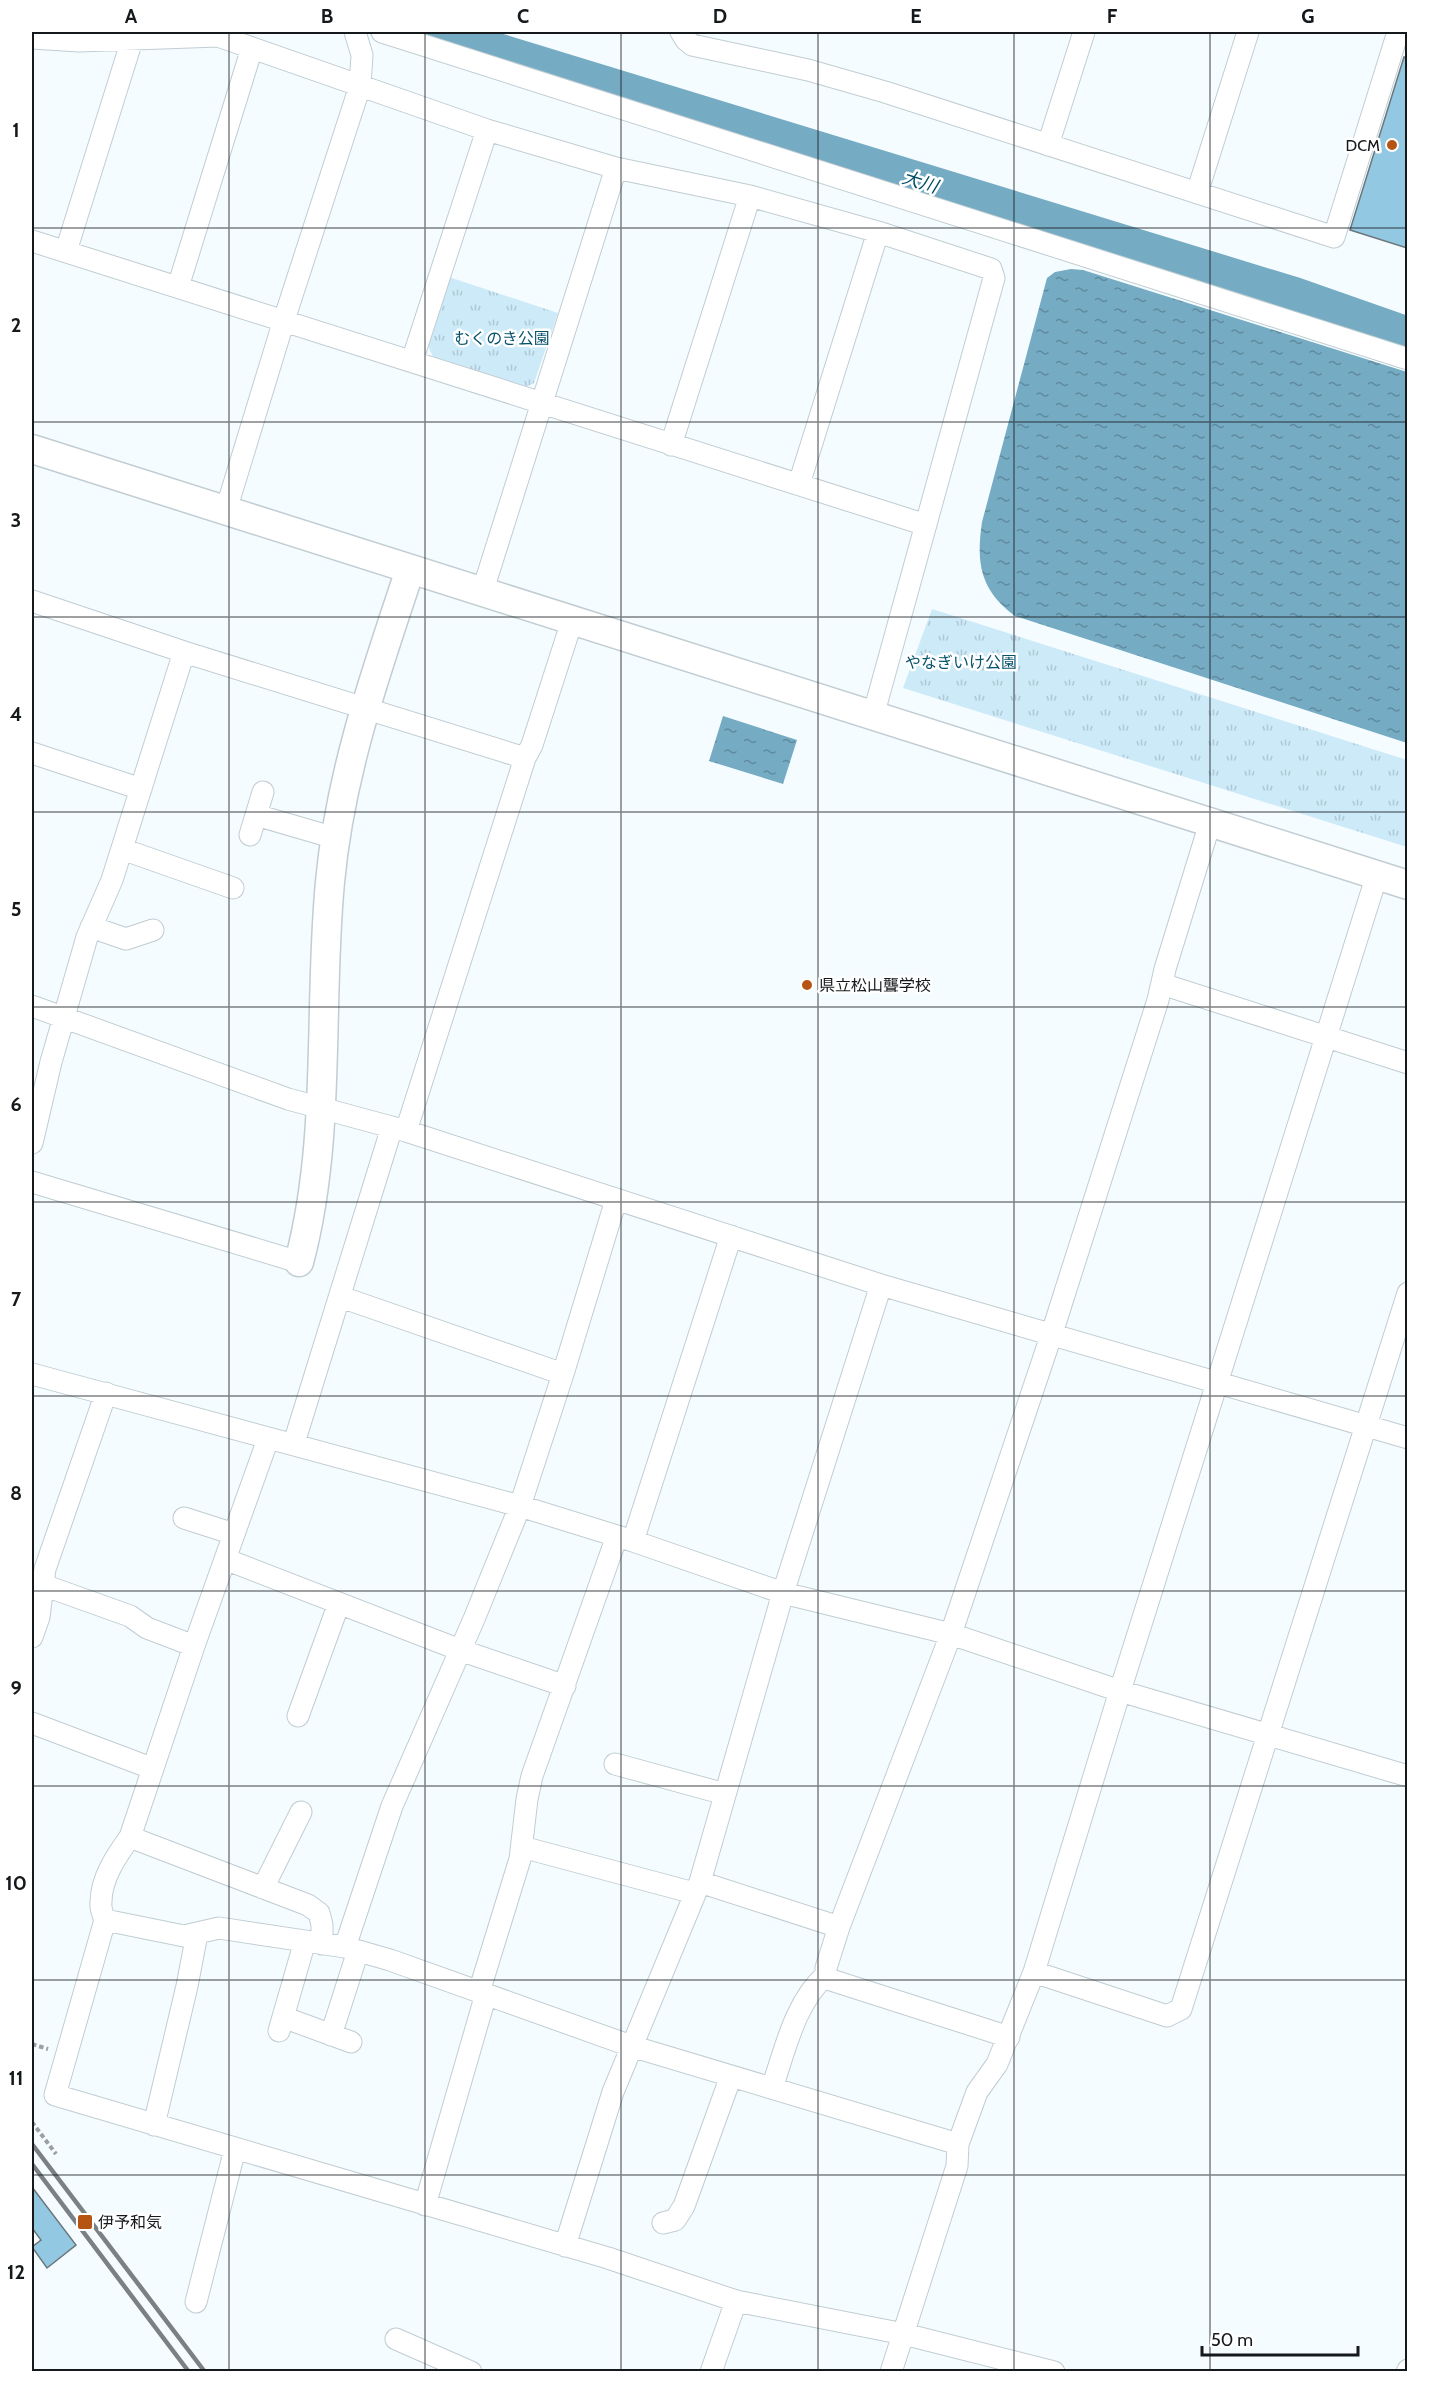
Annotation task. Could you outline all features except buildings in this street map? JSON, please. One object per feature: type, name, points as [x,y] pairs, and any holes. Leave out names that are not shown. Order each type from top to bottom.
[{"type":"street","points":[[226,510],[360,86],[362,55],[355,32]]},
{"type":"street","points":[[382,32],[1407,358]]},
{"type":"street","points":[[681,32],[692,45],[808,70],[885,92],[1334,237],[1398,32]]},
{"type":"street","points":[[1048,145],[1084,32]]},
{"type":"street","points":[[1197,193],[1248,32]]},
{"type":"street","points":[[32,38],[79,41],[218,36],[487,130],[616,168],[750,196],[878,232],[991,269],[994,278],[873,716]]},
{"type":"street","points":[[66,251],[132,40]]},
{"type":"street","points":[[178,287],[252,48]]},
{"type":"street","points":[[412,361],[487,130]]},
{"type":"street","points":[[482,592],[616,168]]},
{"type":"street","points":[[671,445],[750,196]]},
{"type":"street","points":[[799,484],[878,232]]},
{"type":"street","points":[[32,241],[926,525]]},
{"type":"street","points":[[32,449],[1407,885]]},
{"type":"street","points":[[32,1182],[299,1262],[308,1231],[321,1108],[329,884],[335,838],[350,759],[410,570]]},
{"type":"street","points":[[32,601],[184,652],[365,706],[525,758]]},
{"type":"street","points":[[294,1443],[341,1297],[525,758],[532,744],[572,621]]},
{"type":"street","points":[[32,1143],[63,1018],[91,927],[112,880],[184,652]]},
{"type":"street","points":[[32,753],[141,789]]},
{"type":"street","points":[[263,792],[253,825],[335,838]]},
{"type":"street","points":[[1009,2037],[831,1980],[826,1975],[825,1968],[951,1634],[1052,1333],[1210,823]]},
{"type":"street","points":[[122,849],[233,888]]},
{"type":"street","points":[[891,2372],[957,2166],[958,2144],[977,2092],[997,2064],[1034,1972],[1377,875]]},
{"type":"street","points":[[91,927],[126,939],[153,930]]},
{"type":"street","points":[[1162,984],[1407,1063]]},
{"type":"street","points":[[32,1006],[288,1099],[399,1129],[881,1285],[1407,1438]]},
{"type":"street","points":[[331,2035],[351,1949],[392,1806],[520,1506],[616,1200]]},
{"type":"street","points":[[425,2205],[522,1847],[532,1776],[565,1686],[625,1539],[731,1236]]},
{"type":"street","points":[[565,2246],[613,2092],[697,1887],[783,1593],[881,1285]]},
{"type":"street","points":[[1034,1972],[1167,2016],[1181,2010],[1407,1293]]},
{"type":"street","points":[[341,1297],[563,1374]]},
{"type":"street","points":[[32,1374],[268,1439],[294,1443],[520,1506],[783,1593],[951,1634],[1120,1691],[1407,1776]]},
{"type":"street","points":[[32,1637],[39,1617],[37,1582],[45,1569],[106,1393]]},
{"type":"street","points":[[268,1439],[151,1768],[130,1837],[106,1879],[100,1902],[105,1920],[56,2096],[565,2246],[736,2301],[904,2334],[1054,2372]]},
{"type":"street","points":[[184,1518],[234,1534]]},
{"type":"street","points":[[225,1559],[460,1650],[565,1686]]},
{"type":"street","points":[[37,1582],[130,1616],[147,1628],[194,1646]]},
{"type":"street","points":[[298,1716],[339,1603]]},
{"type":"street","points":[[32,1723],[151,1768]]},
{"type":"street","points":[[615,1764],[725,1794]]},
{"type":"street","points":[[263,1888],[301,1812]]},
{"type":"street","points":[[130,1837],[308,1905],[319,1913],[322,1925],[313,1942],[281,2024],[351,2042]]},
{"type":"street","points":[[522,1847],[697,1887],[839,1927]]},
{"type":"street","points":[[105,1920],[184,1936],[219,1928],[351,1949],[631,2046],[958,2144]]},
{"type":"street","points":[[154,2125],[197,1934]]},
{"type":"street","points":[[772,2088],[793,2026],[813,1987],[826,1975]]},
{"type":"street","points":[[663,2223],[675,2220],[684,2206],[731,2076]]},
{"type":"street","points":[[196,2302],[235,2149]]},
{"type":"street","points":[[711,2372],[736,2301]]},
{"type":"street","points":[[396,2338],[471,2372]]},
{"type":"path","points":[[32,2044],[54,2051]]},
{"type":"path","points":[[32,2122],[56,2154]]},
{"type":"green space","name":"むくのき公園","points":[[449,277],[558,313],[534,383],[524,388],[434,359],[427,344]]},
{"type":"green space","name":"やなぎいけ公園","points":[[932,609],[1407,760],[1407,847],[903,688]]},
{"type":"water","points":[[1071,269],[1083,270],[1407,372],[1407,743],[1015,616],[994,596],[983,575],[981,563],[982,522],[1047,278],[1055,272]]},
{"type":"water","points":[[723,716],[797,740],[783,784],[709,761]]},
{"type":"waterway","name":"大川","points":[[432,32],[1294,296],[1408,336]]},
{"type":"railway","points":[[32,2144],[205,2372]]},
{"type":"railway","points":[[32,2164],[189,2372]]},
{"type":"place","name":"DCM","points":[[1392,145]]},
{"type":"place","name":"県立松山聾学校","points":[[807,985]]},
{"type":"place","name":"伊予和気","points":[[85,2222]]}]
